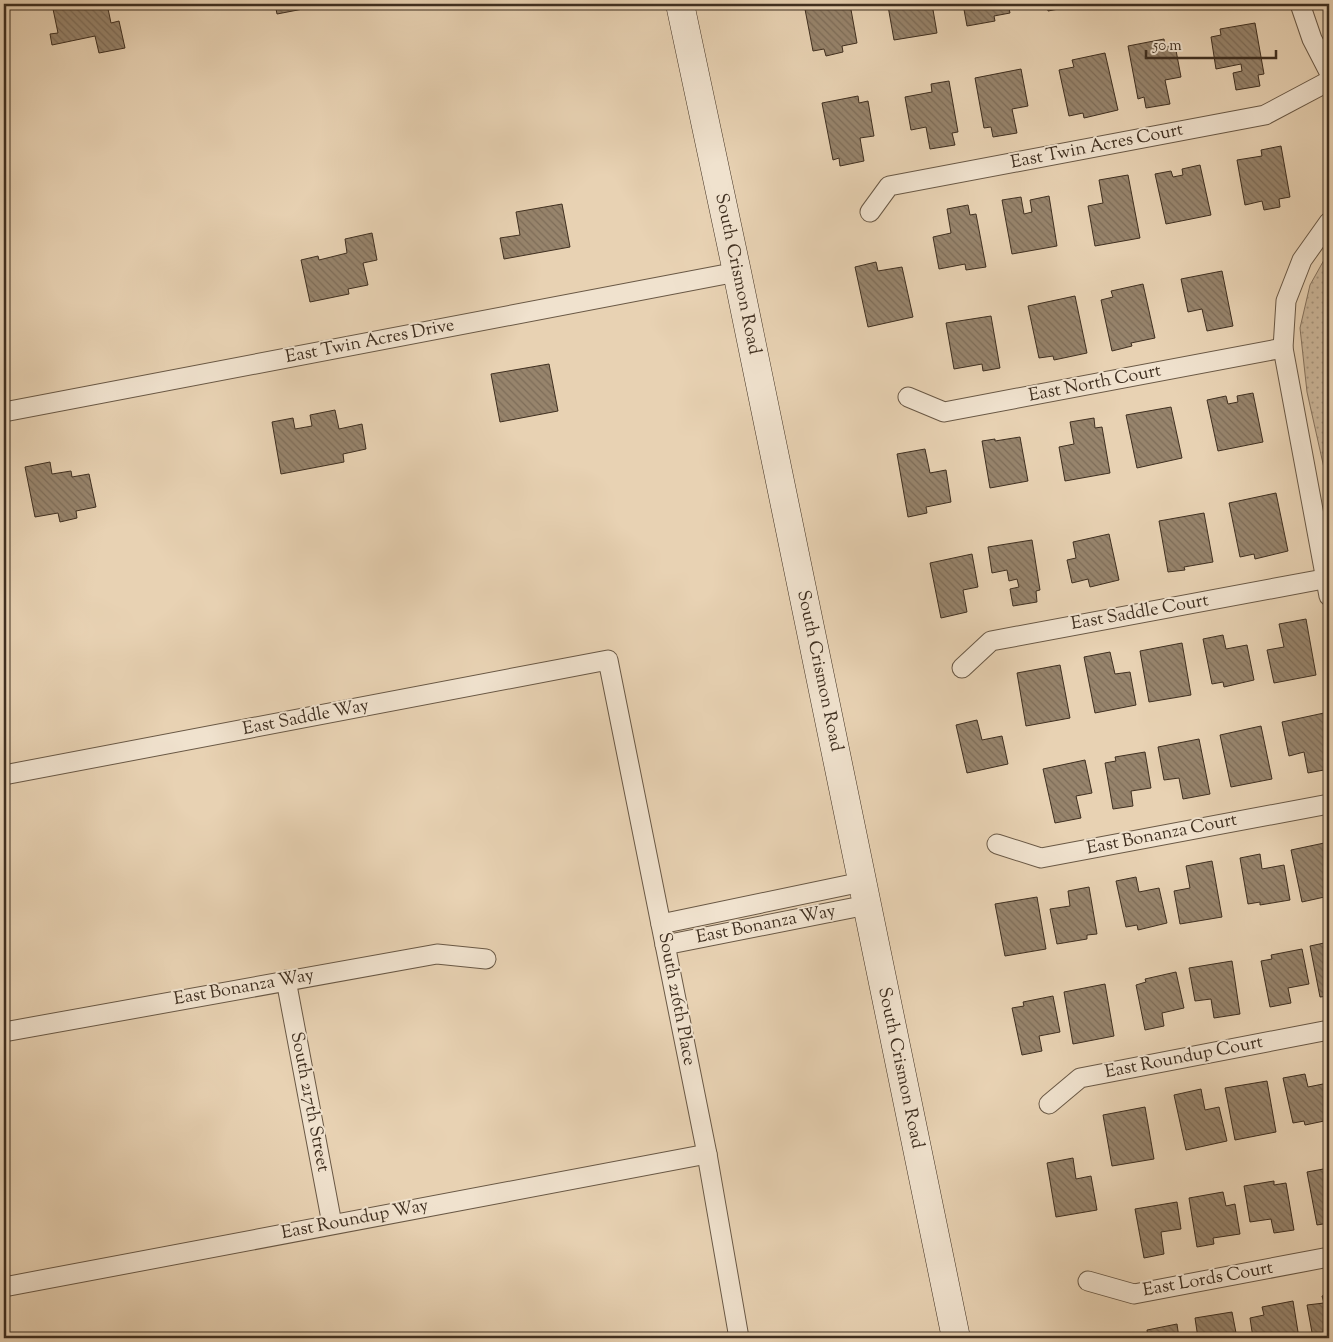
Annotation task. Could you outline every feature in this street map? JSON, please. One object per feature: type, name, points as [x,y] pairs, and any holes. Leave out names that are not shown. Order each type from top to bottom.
[{"type":"street","name":"South Crismon Road","points":[[680,4],[737,272],[956,1338]]},
{"type":"street","points":[[1300,4],[1312,38],[1329,72]]},
{"type":"street","name":"East Twin Acres Court","points":[[870,212],[889,186],[1265,115],[1329,81]]},
{"type":"street","points":[[1328,584],[1283,348],[1286,301],[1302,260],[1329,222]]},
{"type":"street","name":"East Twin Acres Drive","points":[[4,412],[737,272]]},
{"type":"street","name":"East North Court","points":[[908,397],[944,412],[1283,348]]},
{"type":"street","name":"East Saddle Court","points":[[962,668],[991,641],[1328,584]]},
{"type":"street","name":"East Saddle Way","points":[[4,775],[608,660]]},
{"type":"street","name":"South 216th Place","points":[[608,660],[707,1154],[739,1338]]},
{"type":"street","name":"East Bonanza Court","points":[[997,844],[1041,858],[1329,804]]},
{"type":"street","name":"East Bonanza Way","points":[[661,924],[865,893]]},
{"type":"street","name":"East Bonanza Way","points":[[665,945],[865,893]]},
{"type":"street","name":"East Bonanza Way","points":[[4,1032],[437,954],[486,959]]},
{"type":"street","name":"South 217th Street","points":[[286,980],[332,1224]]},
{"type":"street","name":"East Roundup Court","points":[[1048,1104],[1080,1078],[1329,1030]]},
{"type":"street","name":"East Roundup Way","points":[[4,1287],[707,1154]]},
{"type":"street","name":"East Lords Court","points":[[1088,1281],[1134,1294],[1329,1257]]},
{"type":"shaded area","points":[[1329,251],[1329,467],[1324,468],[1307,392],[1300,328],[1310,285]]},
{"type":"building","points":[[80,4],[107,4],[111,23],[119,21],[125,48],[99,53],[95,36],[52,45],[50,34],[58,33],[53,9]]},
{"type":"building","points":[[275,4],[329,4],[277,14]]},
{"type":"building","points":[[804,4],[850,4],[857,43],[842,46],[843,52],[826,56],[824,49],[813,51]]},
{"type":"building","points":[[932,4],[937,33],[894,40],[888,6]]},
{"type":"building","points":[[963,4],[1008,4],[1010,13],[994,16],[995,21],[967,26]]},
{"type":"building","points":[[1047,4],[1085,4],[1048,11]]},
{"type":"building","points":[[1255,23],[1264,74],[1258,75],[1260,86],[1236,90],[1233,73],[1242,71],[1241,64],[1216,69],[1211,37],[1221,35],[1220,29]]},
{"type":"building","points":[[1164,39],[1165,47],[1175,45],[1181,77],[1165,80],[1170,104],[1146,108],[1144,97],[1138,99],[1128,46]]},
{"type":"building","points":[[1105,53],[1118,110],[1084,118],[1083,113],[1069,116],[1059,70],[1074,67],[1072,60]]},
{"type":"building","points":[[1021,69],[1028,106],[1012,109],[1017,133],[993,137],[991,127],[984,128],[975,78]]},
{"type":"building","points":[[949,81],[958,132],[952,133],[955,145],[930,149],[926,127],[911,130],[905,97],[932,92],[931,84]]},
{"type":"building","points":[[858,96],[859,103],[868,101],[874,136],[860,138],[864,161],[840,166],[839,158],[833,160],[822,103]]},
{"type":"building","points":[[1281,146],[1290,197],[1279,199],[1280,207],[1264,210],[1262,201],[1245,205],[1237,160],[1262,156],[1261,150]]},
{"type":"building","points":[[1200,165],[1211,215],[1166,224],[1155,174],[1171,171],[1173,177],[1183,175],[1182,169]]},
{"type":"building","points":[[1128,175],[1140,238],[1095,246],[1088,206],[1103,203],[1099,180]]},
{"type":"building","points":[[1049,196],[1057,246],[1012,254],[1002,200],[1021,197],[1024,214],[1032,212],[1030,200]]},
{"type":"building","points":[[562,204],[570,247],[504,259],[500,238],[520,235],[516,212]]},
{"type":"building","points":[[968,205],[970,215],[976,214],[986,267],[966,270],[965,264],[939,269],[933,237],[951,233],[947,209]]},
{"type":"building","points":[[372,233],[377,260],[363,263],[368,285],[348,289],[349,294],[310,302],[301,260],[318,256],[319,260],[347,253],[345,239]]},
{"type":"building","points":[[876,262],[878,271],[902,267],[913,317],[868,327],[855,267]]},
{"type":"building","points":[[1222,271],[1233,326],[1207,331],[1202,309],[1188,312],[1181,279]]},
{"type":"building","points":[[1143,284],[1155,338],[1131,343],[1132,346],[1112,351],[1101,300],[1113,297],[1111,291]]},
{"type":"building","points":[[1075,296],[1087,353],[1054,360],[1053,356],[1039,358],[1028,306]]},
{"type":"building","points":[[991,316],[1000,368],[983,371],[982,364],[954,369],[946,323]]},
{"type":"building","points":[[4,329],[7,349],[4,350]]},
{"type":"building","points":[[549,364],[558,411],[500,422],[491,374]]},
{"type":"building","points":[[1253,393],[1263,442],[1218,451],[1207,400],[1226,396],[1228,404],[1238,402],[1237,396]]},
{"type":"building","points":[[1171,407],[1182,458],[1137,468],[1126,415]]},
{"type":"building","points":[[335,410],[339,429],[362,424],[366,449],[343,454],[344,462],[281,474],[272,422],[293,418],[295,429],[312,426],[310,415]]},
{"type":"building","points":[[1094,418],[1095,428],[1102,427],[1110,473],[1065,481],[1059,447],[1074,444],[1070,422]]},
{"type":"building","points":[[1020,437],[1028,481],[990,488],[982,441]]},
{"type":"building","points":[[925,449],[930,473],[946,470],[951,502],[926,507],[927,513],[908,517],[897,454]]},
{"type":"building","points":[[50,462],[52,474],[71,471],[72,477],[89,474],[96,507],[76,511],[77,518],[60,522],[58,513],[35,517],[25,467]]},
{"type":"building","points":[[1276,493],[1288,551],[1255,559],[1254,554],[1240,557],[1229,503]]},
{"type":"building","points":[[1204,513],[1213,562],[1184,567],[1185,570],[1168,572],[1159,521]]},
{"type":"building","points":[[1109,534],[1119,580],[1090,587],[1088,579],[1072,583],[1067,560],[1076,558],[1073,542]]},
{"type":"building","points":[[1032,540],[1040,590],[1036,591],[1037,602],[1013,606],[1010,589],[1019,587],[1017,579],[1009,581],[1007,570],[992,573],[988,547]]},
{"type":"building","points":[[972,554],[978,587],[963,590],[967,612],[941,618],[930,563]]},
{"type":"building","points":[[1306,619],[1316,675],[1274,683],[1267,650],[1284,647],[1279,624]]},
{"type":"building","points":[[1223,635],[1226,649],[1247,645],[1254,680],[1224,687],[1223,682],[1212,684],[1203,639]]},
{"type":"building","points":[[1182,643],[1191,695],[1149,702],[1140,651]]},
{"type":"building","points":[[1110,652],[1115,674],[1130,672],[1136,705],[1095,713],[1084,657]]},
{"type":"building","points":[[1060,665],[1070,718],[1026,726],[1017,673]]},
{"type":"building","points":[[1324,713],[1329,741],[1329,769],[1308,773],[1304,752],[1289,756],[1282,722]]},
{"type":"building","points":[[977,720],[982,740],[1002,736],[1008,764],[967,773],[956,725]]},
{"type":"building","points":[[1261,726],[1272,779],[1231,787],[1220,735]]},
{"type":"building","points":[[1199,739],[1210,794],[1183,799],[1179,778],[1164,780],[1158,747]]},
{"type":"building","points":[[1145,752],[1151,788],[1131,791],[1133,806],[1113,809],[1105,763],[1116,761],[1115,757]]},
{"type":"building","points":[[1085,760],[1092,793],[1076,796],[1081,818],[1055,823],[1043,769]]},
{"type":"building","points":[[1329,842],[1329,896],[1302,902],[1291,850]]},
{"type":"building","points":[[1260,854],[1262,869],[1284,865],[1290,900],[1260,905],[1260,902],[1248,904],[1240,858]]},
{"type":"building","points":[[1212,861],[1222,917],[1180,924],[1174,891],[1190,888],[1186,866]]},
{"type":"building","points":[[1136,877],[1139,892],[1159,888],[1167,923],[1138,930],[1137,925],[1126,927],[1116,881]]},
{"type":"building","points":[[1089,887],[1097,934],[1087,935],[1087,939],[1057,944],[1050,909],[1070,906],[1068,891]]},
{"type":"building","points":[[1037,897],[1046,949],[1005,956],[995,904]]},
{"type":"building","points":[[1329,942],[1329,996],[1320,997],[1310,946]]},
{"type":"building","points":[[1302,949],[1309,984],[1288,988],[1291,1003],[1270,1007],[1261,961],[1272,959],[1271,955]]},
{"type":"building","points":[[1232,961],[1240,1014],[1214,1018],[1211,999],[1195,1001],[1189,968]]},
{"type":"building","points":[[1176,972],[1184,1008],[1162,1013],[1164,1026],[1145,1030],[1136,985],[1146,982],[1145,979]]},
{"type":"building","points":[[1105,984],[1114,1036],[1073,1044],[1064,992]]},
{"type":"building","points":[[1053,996],[1060,1032],[1039,1036],[1042,1051],[1022,1055],[1012,1008],[1024,1006],[1023,1002]]},
{"type":"building","points":[[1305,1074],[1308,1087],[1328,1083],[1329,1120],[1305,1125],[1304,1121],[1293,1123],[1283,1078]]},
{"type":"building","points":[[1267,1081],[1276,1132],[1235,1140],[1225,1088]]},
{"type":"building","points":[[1201,1089],[1205,1110],[1219,1107],[1227,1141],[1186,1150],[1174,1095]]},
{"type":"building","points":[[1145,1107],[1154,1159],[1112,1166],[1103,1115]]},
{"type":"building","points":[[1073,1158],[1076,1179],[1091,1176],[1097,1210],[1056,1217],[1047,1163]]},
{"type":"building","points":[[1329,1168],[1329,1223],[1317,1225],[1307,1172]]},
{"type":"building","points":[[1274,1181],[1274,1185],[1286,1183],[1294,1230],[1274,1233],[1271,1219],[1250,1222],[1244,1186]]},
{"type":"building","points":[[1223,1192],[1226,1206],[1235,1204],[1240,1234],[1213,1238],[1214,1244],[1197,1247],[1189,1198]]},
{"type":"building","points":[[1177,1202],[1181,1229],[1161,1232],[1164,1254],[1144,1258],[1135,1209]]},
{"type":"building","points":[[1329,1294],[1329,1338],[1313,1338],[1307,1305],[1324,1303],[1322,1296]]},
{"type":"building","points":[[1293,1301],[1299,1338],[1253,1338],[1250,1318],[1264,1315],[1262,1307]]},
{"type":"building","points":[[1232,1312],[1237,1338],[1198,1338],[1195,1318]]},
{"type":"building","points":[[1177,1324],[1179,1338],[1148,1338],[1147,1330]]},
{"type":"building","points":[[1118,1335],[1119,1338],[1103,1338]]}]
